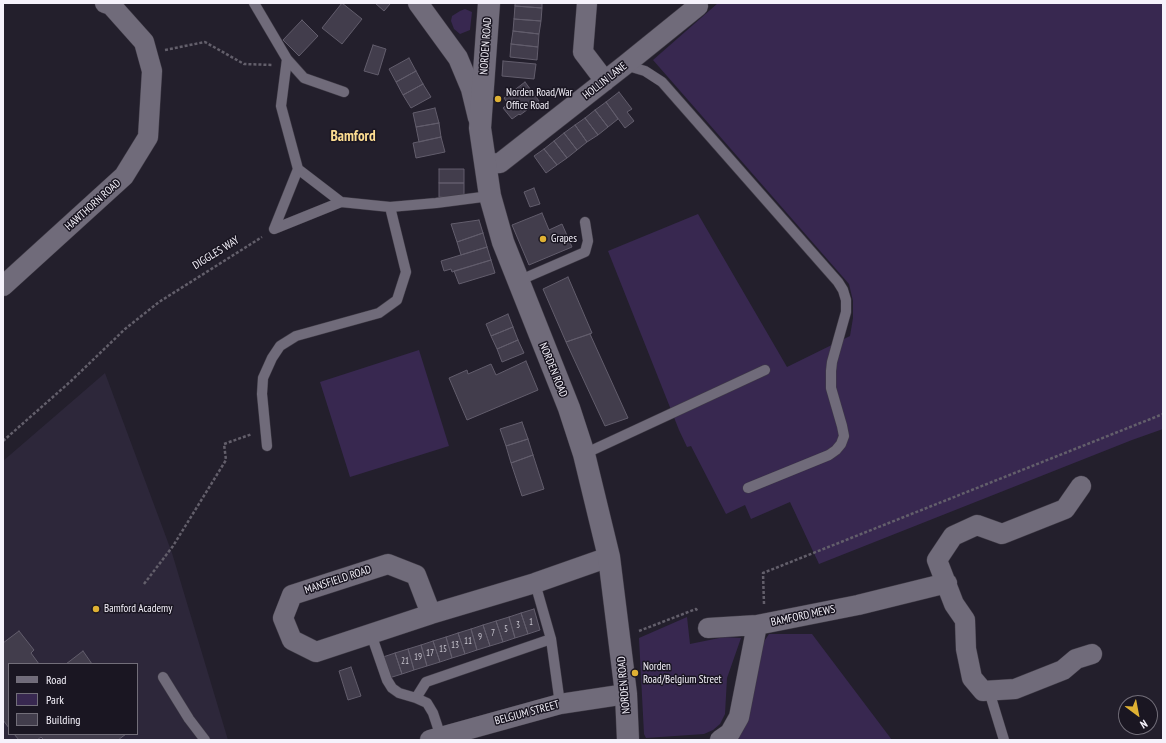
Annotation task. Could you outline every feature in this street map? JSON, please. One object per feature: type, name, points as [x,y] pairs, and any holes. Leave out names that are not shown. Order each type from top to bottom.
[{"type":"street","name":"HAWTHORN ROAD","points":[[3,286],[124,176],[148,137],[152,71],[144,42],[111,5],[105,3]]},
{"type":"street","points":[[418,3],[458,58],[471,89],[480,128]]},
{"type":"street","name":"NORDEN ROAD","points":[[490,3],[480,128],[490,196],[503,242],[569,408],[584,454],[609,557],[626,694],[628,740]]},
{"type":"street","points":[[587,3],[583,52],[605,81]]},
{"type":"street","name":"HOLLIN LANE","points":[[485,164],[500,164],[625,66],[699,4]]},
{"type":"street","points":[[1081,486],[1065,509],[1002,534],[977,525],[953,536],[937,560],[954,604],[965,620],[966,649],[972,678],[983,692],[1015,689],[1063,670],[1076,659],[1092,654]]},
{"type":"street","name":"MANSFIELD ROAD","points":[[431,614],[416,575],[388,564],[292,595],[282,618],[292,640],[316,652],[431,614],[535,583],[609,557]]},
{"type":"street","name":"BAMFORD MEWS","points":[[720,740],[730,733],[739,717],[761,624],[858,605],[946,583]]},
{"type":"street","points":[[708,628],[761,624]]},
{"type":"street","name":"BELGIUM STREET","points":[[436,739],[560,704],[626,694]]},
{"type":"lane","points":[[254,3],[287,62],[304,78],[344,92]]},
{"type":"lane","points":[[274,229],[298,169],[281,106],[287,62]]},
{"type":"lane","points":[[625,66],[645,70],[662,82],[838,282],[843,290],[846,300],[846,312],[832,362],[831,371],[831,388],[844,436],[841,444],[829,455],[748,488]]},
{"type":"lane","points":[[298,169],[341,202]]},
{"type":"lane","points":[[274,229],[341,202],[390,207],[490,196]]},
{"type":"lane","points":[[267,446],[262,394],[263,378],[272,358],[280,346],[296,336],[379,312],[397,300],[406,272],[390,207]]},
{"type":"lane","points":[[518,281],[585,252],[588,241],[585,222]]},
{"type":"lane","points":[[584,454],[765,370]]},
{"type":"lane","points":[[535,583],[551,639],[560,704]]},
{"type":"lane","points":[[371,634],[387,680],[392,688],[399,693],[427,703],[433,713],[436,739]]},
{"type":"lane","points":[[416,698],[426,682],[551,639]]},
{"type":"lane","points":[[163,677],[189,719],[205,740]]},
{"type":"lane","points":[[989,691],[1004,740]]},
{"type":"path","points":[[147,53],[205,42],[244,64],[287,62]]},
{"type":"path","name":"DIGGLES WAY","points":[[3,441],[71,381],[125,329],[159,302],[274,229]]},
{"type":"path","points":[[761,624],[763,573],[1163,414]]},
{"type":"path","points":[[144,584],[173,546],[226,460],[224,444],[265,430]]},
{"type":"path","points":[[619,635],[642,631],[696,609],[708,628]]},
{"type":"shaded area","name":"Bamford Academy","points":[[105,373],[172,553],[228,740],[3,740],[3,461]]},
{"type":"green space","points":[[718,3],[1163,3],[1163,429],[819,564],[790,502],[751,519],[745,505],[726,514],[691,446],[687,447],[679,430],[608,251],[698,214],[787,367],[850,336],[853,318],[853,301],[849,284],[653,60]]},
{"type":"green space","points":[[465,9],[472,12],[470,30],[460,34],[454,29],[451,21],[452,16]]},
{"type":"green space","points":[[419,350],[449,446],[350,477],[320,382]]},
{"type":"green space","points":[[687,617],[690,644],[724,637],[741,638],[727,678],[725,714],[720,724],[713,730],[704,734],[646,738],[644,734],[639,638]]},
{"type":"green space","points":[[769,634],[812,634],[892,740],[732,740],[763,643]]},
{"type":"building","points":[[342,3],[362,19],[342,44],[322,28]]},
{"type":"building","points":[[375,3],[389,3],[390,4],[384,11]]},
{"type":"building","points":[[515,3],[542,3],[542,8],[515,6]]},
{"type":"building","points":[[515,6],[542,8],[541,21],[514,19]]},
{"type":"building","points":[[514,19],[541,21],[539,34],[513,31]]},
{"type":"building","points":[[302,20],[318,36],[299,56],[283,40]]},
{"type":"building","points":[[513,31],[539,34],[538,47],[511,44]]},
{"type":"building","points":[[511,44],[538,47],[537,60],[510,57]]},
{"type":"building","points":[[373,45],[386,49],[378,75],[364,71]]},
{"type":"building","points":[[409,58],[416,71],[396,82],[389,69]]},
{"type":"building","points":[[503,61],[536,64],[534,79],[502,76]]},
{"type":"building","points":[[416,71],[423,84],[403,95],[396,82]]},
{"type":"building","points":[[525,82],[539,101],[512,119],[503,108],[508,104],[504,98]]},
{"type":"building","points":[[423,84],[431,97],[411,108],[403,95]]},
{"type":"building","points":[[619,92],[632,109],[627,112],[634,121],[625,128],[606,102]]},
{"type":"building","points":[[606,102],[618,119],[608,127],[595,110]]},
{"type":"building","points":[[435,108],[439,123],[416,127],[413,113]]},
{"type":"building","points":[[595,110],[608,127],[598,135],[585,118]]},
{"type":"building","points":[[585,118],[598,135],[587,142],[575,125]]},
{"type":"building","points":[[439,123],[441,137],[419,142],[416,127]]},
{"type":"building","points":[[575,125],[587,142],[577,150],[564,133]]},
{"type":"building","points":[[564,133],[577,150],[567,158],[554,141]]},
{"type":"building","points":[[441,137],[445,152],[416,158],[413,143]]},
{"type":"building","points":[[554,141],[567,158],[557,165],[544,149]]},
{"type":"building","points":[[544,149],[557,165],[546,173],[534,156]]},
{"type":"building","points":[[439,169],[464,169],[464,183],[439,183]]},
{"type":"building","points":[[439,183],[464,183],[464,198],[439,197]]},
{"type":"building","points":[[534,188],[540,204],[530,207],[524,192]]},
{"type":"building","name":"Grapes","points":[[542,213],[549,230],[562,224],[572,247],[529,265],[512,225]]},
{"type":"building","points":[[479,220],[483,233],[457,242],[451,224]]},
{"type":"building","points":[[483,233],[487,247],[461,255],[457,242]]},
{"type":"building","points":[[487,247],[491,260],[452,272],[451,269],[444,271],[441,261]]},
{"type":"building","points":[[491,260],[495,273],[459,284],[454,271]]},
{"type":"building","points":[[568,277],[592,333],[566,342],[543,289]]},
{"type":"building","points":[[508,314],[513,327],[491,336],[486,324]]},
{"type":"building","points":[[513,327],[518,340],[497,349],[491,336]]},
{"type":"building","points":[[590,334],[628,418],[605,426],[566,342]]},
{"type":"building","points":[[518,340],[524,353],[502,362],[497,349]]},
{"type":"building","points":[[526,361],[538,390],[467,420],[449,378],[467,370],[468,374],[491,364],[496,375]]},
{"type":"building","points":[[522,422],[528,439],[506,446],[500,429]]},
{"type":"building","points":[[528,439],[533,455],[511,463],[506,446]]},
{"type":"building","points":[[533,455],[544,489],[522,496],[511,463]]},
{"type":"building","points":[[534,609],[540,630],[528,634],[521,613]]},
{"type":"building","points":[[521,613],[528,634],[515,638],[509,617]]},
{"type":"building","points":[[509,617],[515,638],[503,642],[496,621]]},
{"type":"building","points":[[496,621],[503,642],[490,646],[483,625]]},
{"type":"building","points":[[483,625],[490,646],[477,650],[471,629]]},
{"type":"building","points":[[471,629],[477,650],[465,654],[458,633]]},
{"type":"building","points":[[19,631],[34,650],[31,653],[38,663],[8,663],[8,727],[3,720],[3,643]]},
{"type":"building","points":[[458,633],[465,654],[452,658],[446,637]]},
{"type":"building","points":[[446,637],[452,658],[440,662],[433,641]]},
{"type":"building","points":[[433,641],[440,662],[427,666],[421,645]]},
{"type":"building","points":[[421,645],[427,666],[414,670],[408,649]]},
{"type":"building","points":[[408,649],[414,670],[402,674],[395,653]]},
{"type":"building","points":[[83,651],[91,663],[67,663]]},
{"type":"building","points":[[395,653],[402,674],[389,678],[383,657]]},
{"type":"building","points":[[351,667],[361,696],[348,700],[339,671]]},
{"type":"building","points":[[15,735],[125,735],[118,740],[44,740],[41,737],[37,740],[19,740]]},
{"type":"place","name":"Norden Road/War Office Road","points":[[498,99]]},
{"type":"place","name":"Grapes","points":[[543,239]]},
{"type":"place","name":"Bamford Academy","points":[[96,609]]},
{"type":"place","name":"Norden Road/Belgium Street","points":[[635,673]]},
{"type":"district","name":"Bamford","points":[[353,137]]}]
